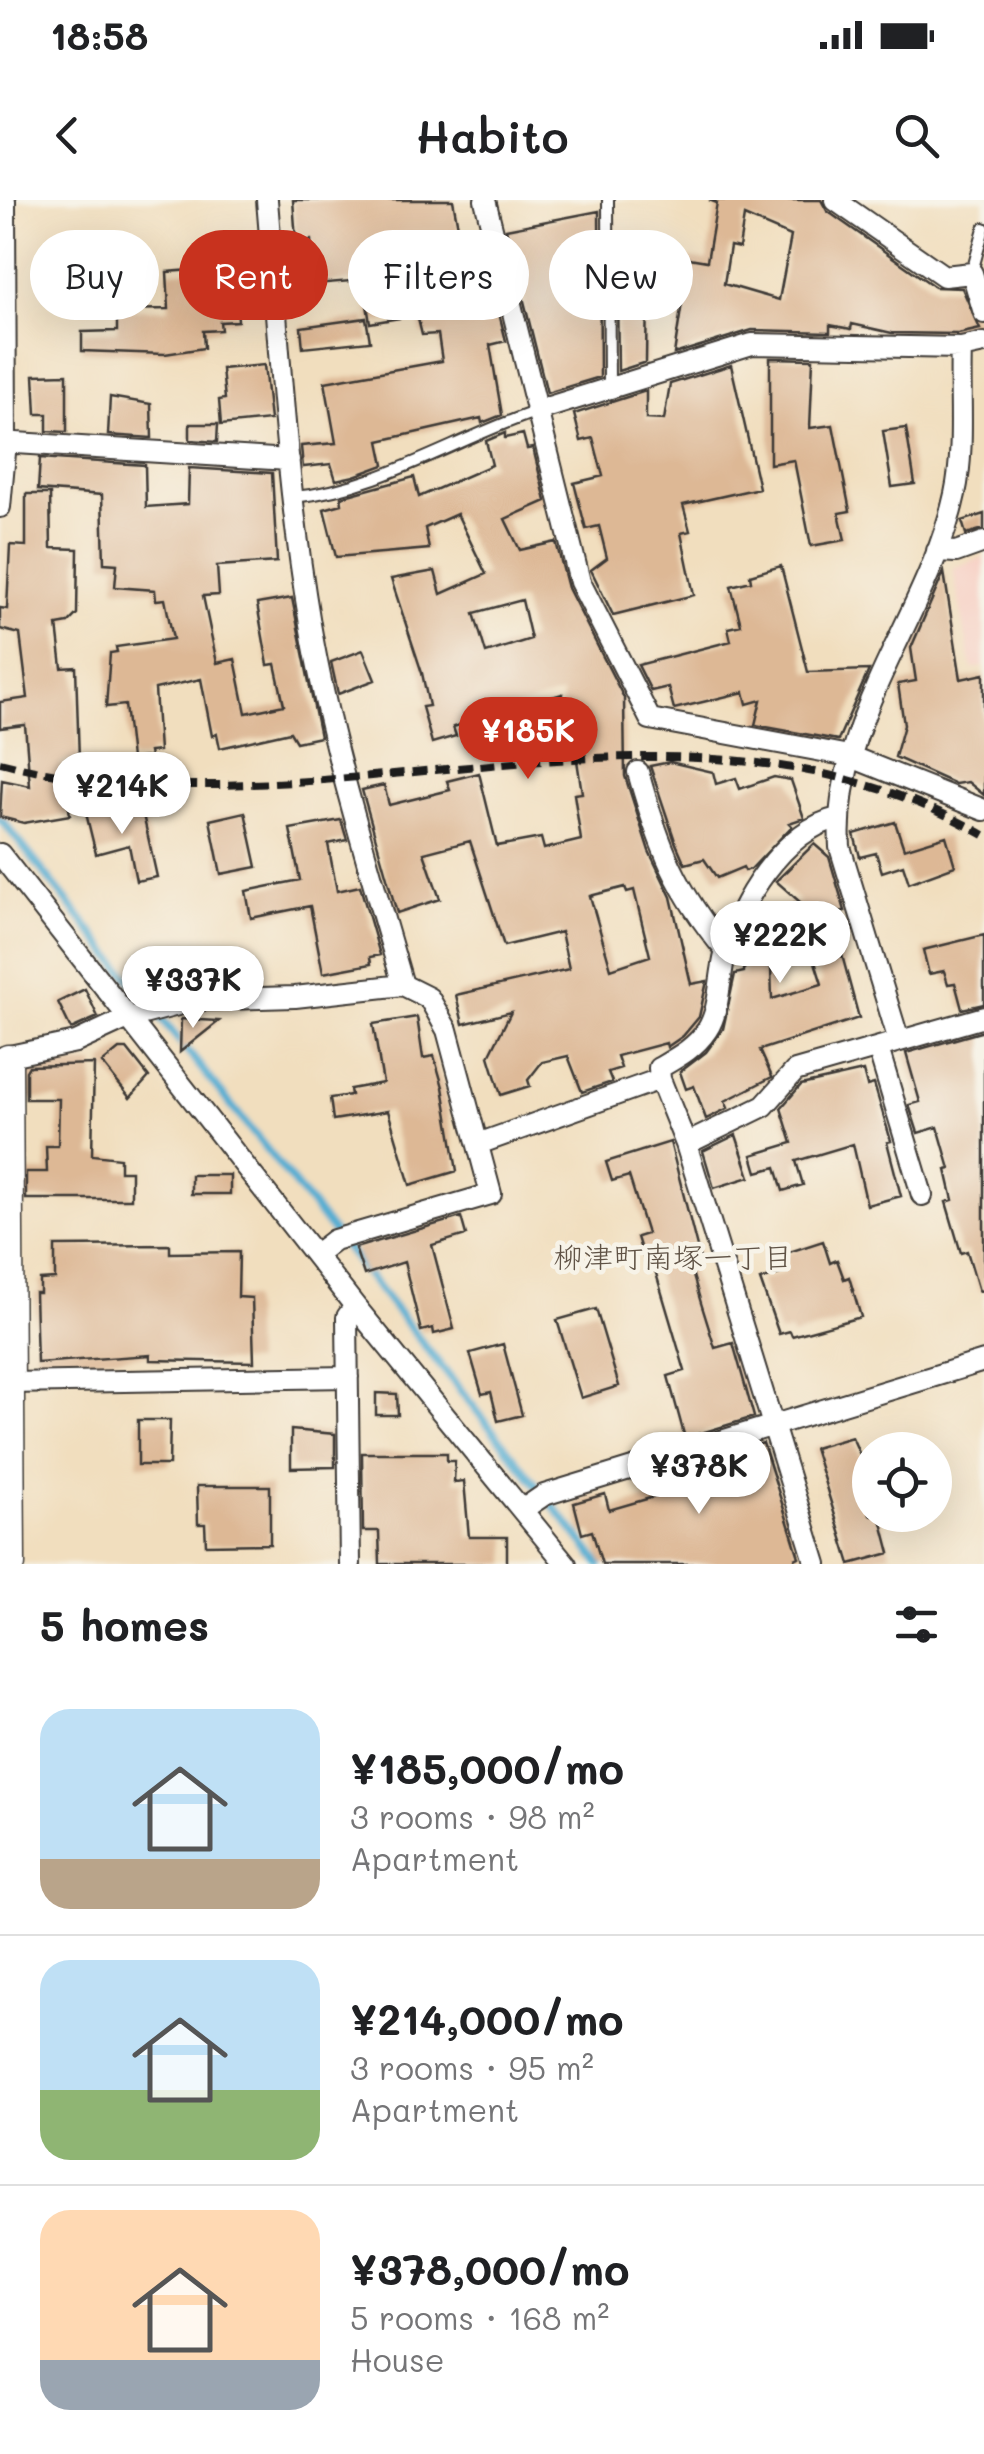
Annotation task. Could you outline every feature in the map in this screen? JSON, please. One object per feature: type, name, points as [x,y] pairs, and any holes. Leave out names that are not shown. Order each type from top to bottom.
[{"type":"street","points":[[0,506],[5,200]]},
{"type":"street","points":[[267,200],[289,460],[310,623],[328,712],[403,985]]},
{"type":"street","points":[[486,200],[580,582],[650,719],[849,756],[984,810]]},
{"type":"street","points":[[835,200],[944,276],[972,273],[984,313]]},
{"type":"street","points":[[536,411],[752,344],[961,348],[984,343]]},
{"type":"street","points":[[899,1041],[840,847],[838,818],[849,756],[937,552],[956,491],[961,348]]},
{"type":"street","points":[[3,442],[289,460]]},
{"type":"street","points":[[937,552],[956,552],[984,542]]},
{"type":"street","points":[[638,772],[657,841],[689,907],[726,951]]},
{"type":"street","points":[[816,1564],[686,1144],[660,1079],[660,1068],[693,1048],[710,1026],[726,951],[750,898],[787,848],[822,822],[838,818]]},
{"type":"street","points":[[0,854],[355,1306],[566,1564]]},
{"type":"street","points":[[12,1564],[4,1058],[76,1042],[128,1018],[197,1000],[295,997],[403,985],[429,998],[446,1030],[491,1194],[334,1240],[316,1254]]},
{"type":"street","points":[[686,1144],[764,1106],[794,1072],[984,1017]]},
{"type":"street","points":[[878,1048],[922,1195]]},
{"type":"street","points":[[478,1144],[660,1079]]},
{"type":"street","points":[[350,1564],[348,1317],[355,1306]]},
{"type":"street","points":[[522,1510],[544,1495],[984,1361]]},
{"type":"street","points":[[10,1383],[348,1377]]},
{"type":"lane","points":[[608,200],[609,388]]},
{"type":"lane","points":[[972,273],[984,228]]},
{"type":"lane","points":[[294,497],[327,494],[536,411]]},
{"type":"shaded area","points":[[984,557],[984,667],[972,669],[953,568]]},
{"type":"building","points":[[293,200],[453,200],[459,230],[348,230],[348,281],[328,283],[328,230],[295,230]]},
{"type":"building","points":[[709,200],[821,200],[827,211],[935,287],[962,288],[980,329],[958,334],[892,333],[852,324],[851,329],[830,325],[830,332],[752,330],[674,354],[679,320],[693,320],[693,259],[707,261],[717,203]],"holes":[[[744,216],[791,236],[779,300],[724,284],[730,246],[739,248]]]},
{"type":"building","points":[[599,211],[599,230],[549,230],[549,320],[600,320],[600,377],[547,393],[529,320],[529,230],[506,229]]},
{"type":"building","points":[[179,271],[179,320],[238,321],[220,322],[221,330],[203,331],[204,348],[165,354],[82,351],[82,332],[117,331],[117,320],[159,320],[159,309],[169,309],[167,272]]},
{"type":"building","points":[[366,320],[370,341],[303,348],[301,327]]},
{"type":"building","points":[[418,320],[501,320],[506,341],[490,345],[502,415],[482,423],[481,418],[379,441],[384,465],[354,476],[336,480],[331,464],[303,467],[301,446],[336,443],[325,382],[442,361],[438,334],[422,335]]},
{"type":"building","points":[[617,320],[647,320],[646,362],[618,371]]},
{"type":"building","points":[[770,358],[813,359],[810,428],[833,425],[850,511],[839,513],[845,540],[811,546],[794,460],[770,464]]},
{"type":"building","points":[[264,365],[270,420],[221,425],[219,400],[225,399],[222,369]]},
{"type":"building","points":[[731,365],[759,488],[683,505],[690,531],[681,533],[694,595],[613,615],[591,570],[607,558],[599,526],[586,529],[574,483],[603,476],[593,438],[581,441],[574,414],[646,391],[646,419],[664,420],[670,384]]},
{"type":"building","points":[[67,374],[67,432],[47,431],[47,414],[36,414],[34,375]]},
{"type":"building","points":[[110,397],[151,404],[152,438],[108,435]]},
{"type":"building","points":[[190,424],[218,424],[217,442],[190,440]]},
{"type":"building","points":[[906,428],[915,484],[892,487],[883,431]]},
{"type":"building","points":[[505,433],[505,438],[523,434],[527,449],[533,448],[546,501],[505,519],[520,550],[556,542],[568,588],[624,698],[625,776],[649,851],[671,897],[691,984],[707,981],[699,1017],[683,1036],[667,1047],[666,1043],[617,1056],[621,1068],[608,1072],[612,1082],[582,1092],[568,1056],[542,1062],[528,1080],[530,1086],[501,1095],[489,1056],[511,1012],[463,1024],[456,995],[569,969],[561,932],[504,946],[470,841],[424,853],[440,899],[397,913],[362,790],[384,785],[389,805],[450,790],[447,781],[479,773],[497,846],[541,838],[544,849],[581,840],[574,794],[582,793],[573,734],[558,735],[562,694],[453,727],[456,736],[432,743],[422,707],[429,706],[422,673],[391,579],[435,571],[441,594],[486,574],[457,514],[425,528],[429,549],[336,557],[324,509],[342,504],[341,497],[414,477],[419,497],[492,465],[486,441]],"holes":[[[522,600],[531,639],[486,653],[474,613]],[[625,887],[627,892],[634,890],[650,956],[611,969],[590,896]]]},
{"type":"building","points":[[40,458],[145,465],[146,507],[188,504],[189,468],[272,473],[277,562],[217,566],[219,595],[203,596],[217,663],[235,659],[246,713],[284,705],[275,664],[268,665],[257,604],[292,598],[320,737],[296,742],[290,732],[220,748],[217,734],[212,736],[201,679],[155,689],[159,751],[149,752],[150,757],[131,759],[125,705],[106,707],[110,653],[117,652],[116,647],[173,639],[165,599],[156,600],[155,590],[115,587],[117,564],[104,563],[102,495],[38,490]]},
{"type":"building","points":[[26,494],[50,494],[51,548],[78,549],[77,614],[68,623],[57,625],[62,668],[76,667],[79,760],[62,762],[70,815],[24,823],[0,817],[2,780],[30,786],[25,725],[0,728],[0,702],[28,698],[20,634],[0,629],[0,608],[7,609],[10,545],[26,546]]},
{"type":"building","points":[[984,514],[984,529],[966,534],[962,521]]},
{"type":"building","points":[[781,566],[808,672],[869,670],[838,740],[755,725],[761,700],[747,704],[744,692],[674,709],[668,687],[651,691],[638,665],[731,641],[728,628],[741,625],[731,586],[751,581],[750,575]]},
{"type":"building","points":[[944,572],[961,679],[984,674],[984,795],[968,782],[955,784],[895,757],[904,725],[898,684],[916,681],[911,648]]},
{"type":"building","points":[[363,650],[375,680],[338,694],[331,662]]},
{"type":"building","points":[[670,762],[713,772],[716,784],[736,778],[740,789],[774,777],[791,780],[804,818],[789,823],[792,826],[751,869],[745,871],[743,867],[717,878],[704,859],[685,864],[675,841],[650,766]]},
{"type":"building","points":[[112,801],[116,817],[142,810],[157,877],[136,881],[129,845],[96,854],[85,809]]},
{"type":"building","points":[[245,812],[257,867],[221,874],[210,820]]},
{"type":"building","points":[[341,820],[347,840],[328,844],[337,891],[360,886],[380,955],[370,957],[371,964],[323,973],[310,906],[251,918],[246,891],[300,880],[290,829]]},
{"type":"building","points":[[895,822],[904,849],[946,836],[955,866],[909,883],[903,865],[882,872],[876,853],[860,857],[854,834]]},
{"type":"building","points":[[814,844],[829,857],[845,911],[838,912],[844,931],[836,933],[859,1018],[760,1050],[772,1077],[725,1101],[728,1108],[706,1119],[694,1086],[686,1089],[680,1072],[706,1052],[723,1029],[735,974],[744,972],[746,936],[754,926],[756,913],[785,912],[784,907],[800,902],[776,881]],"holes":[[[803,924],[822,984],[772,999],[770,933]]]},
{"type":"building","points":[[984,935],[984,1004],[962,1009],[955,983],[948,984],[944,971],[929,974],[923,950]]},
{"type":"building","points":[[85,989],[98,1017],[71,1029],[58,1002]]},
{"type":"building","points":[[417,1017],[423,1058],[434,1056],[443,1087],[457,1171],[410,1185],[388,1111],[333,1120],[330,1098],[351,1095],[350,1089],[383,1083],[373,1024]]},
{"type":"building","points":[[181,1019],[219,1021],[180,1052]]},
{"type":"building","points":[[984,1031],[984,1290],[979,1291],[967,1251],[961,1253],[946,1202],[953,1200],[946,1170],[950,1169],[938,1127],[918,1133],[909,1105],[920,1102],[906,1053]]},
{"type":"building","points":[[119,1049],[127,1049],[149,1077],[130,1098],[102,1063]]},
{"type":"building","points":[[94,1064],[92,1155],[120,1158],[120,1171],[131,1171],[131,1199],[26,1199],[26,1172],[47,1172],[46,1146],[58,1146],[59,1099],[26,1099],[26,1071],[29,1066]]},
{"type":"building","points":[[863,1071],[867,1086],[874,1084],[891,1141],[887,1142],[901,1196],[867,1205],[853,1144],[796,1161],[803,1185],[783,1191],[776,1167],[757,1172],[752,1155],[792,1143],[781,1108],[801,1085]]},
{"type":"building","points":[[736,1135],[750,1177],[714,1188],[703,1151]]},
{"type":"building","points":[[670,1142],[700,1259],[689,1262],[701,1303],[715,1348],[733,1343],[754,1417],[685,1438],[668,1376],[685,1371],[655,1270],[648,1272],[637,1237],[647,1234],[629,1176],[612,1181],[606,1162]]},
{"type":"building","points":[[191,1175],[230,1175],[230,1194],[191,1194]]},
{"type":"building","points":[[461,1217],[466,1235],[432,1245],[454,1329],[434,1334],[433,1328],[421,1331],[404,1262],[364,1275],[355,1248]]},
{"type":"building","points":[[823,1241],[830,1263],[837,1260],[844,1279],[849,1277],[861,1317],[792,1336],[790,1331],[779,1334],[760,1280],[783,1273],[787,1268],[783,1254]]},
{"type":"building","points":[[170,1245],[170,1253],[239,1252],[238,1297],[252,1298],[254,1362],[150,1360],[150,1355],[37,1363],[35,1293],[40,1293],[40,1280],[55,1279],[55,1246]]},
{"type":"building","points":[[596,1309],[619,1386],[581,1398],[557,1320]]},
{"type":"building","points":[[503,1344],[522,1415],[498,1421],[491,1392],[482,1394],[470,1353]]},
{"type":"building","points":[[376,1393],[397,1394],[398,1415],[376,1415]]},
{"type":"building","points":[[138,1420],[170,1420],[169,1465],[138,1465]]},
{"type":"building","points":[[291,1430],[335,1434],[335,1467],[291,1468]]},
{"type":"building","points":[[852,1437],[852,1532],[884,1532],[890,1553],[850,1564],[814,1448]]},
{"type":"building","points":[[763,1443],[799,1557],[796,1564],[602,1564],[592,1531],[582,1534],[574,1503],[605,1494],[609,1510],[657,1496],[667,1489],[662,1473]]},
{"type":"building","points":[[362,1453],[447,1453],[447,1461],[455,1461],[454,1482],[464,1481],[469,1537],[507,1537],[507,1564],[380,1564],[379,1531],[363,1531]]},
{"type":"building","points":[[197,1486],[270,1486],[270,1544],[206,1545],[205,1524],[198,1524]]},
{"type":"waterway","points":[[0,818],[600,1564]]},
{"type":"railway","points":[[0,762],[122,782],[247,784],[623,757],[746,762],[867,785],[984,835]]},
{"type":"district","name":"柳津町南塚一丁目","points":[[673,1256]]}]
